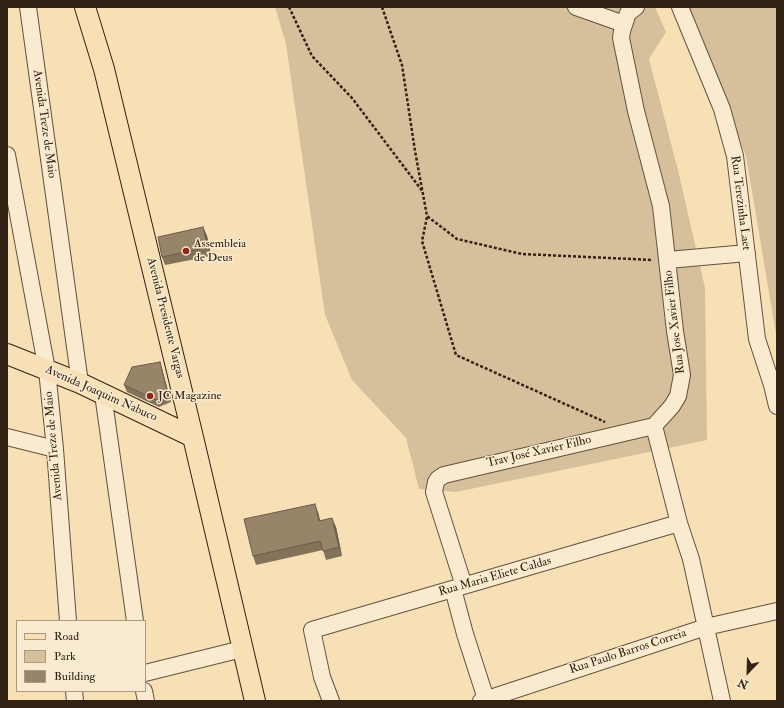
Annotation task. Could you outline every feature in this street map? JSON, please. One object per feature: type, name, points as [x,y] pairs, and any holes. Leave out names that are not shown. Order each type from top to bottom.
[{"type":"main road","name":"Avenida Presidente Vargas","points":[[85,7],[104,69],[255,701]]},
{"type":"main road","name":"Avenida Joaquim Nabuco","points":[[7,354],[80,383],[193,437]]},
{"type":"street","name":"Avenida Treze de Maio","points":[[28,7],[80,383]]},
{"type":"street","points":[[576,7],[624,24]]},
{"type":"street","name":"Rua Jose Xavier Filho","points":[[636,7],[628,14],[620,38],[636,111],[661,206],[675,331],[682,375],[678,396],[672,406],[654,426]]},
{"type":"street","name":"Rua Terezinha Laet","points":[[680,7],[722,108],[735,156],[757,339],[775,385],[777,406]]},
{"type":"street","name":"Avenida Treze de Maio","points":[[7,155],[47,370],[55,449],[68,620]]},
{"type":"street","points":[[668,260],[747,253]]},
{"type":"street","points":[[103,394],[135,620]]},
{"type":"street","points":[[654,426],[679,523],[691,559],[722,701]]},
{"type":"street","name":"Trav José Xavier Filho","points":[[458,588],[434,492],[436,482],[444,474],[654,426]]},
{"type":"street","points":[[7,437],[55,449]]},
{"type":"street","name":"Rua Maria Eliete Caldas","points":[[331,701],[322,677],[312,630],[679,523]]},
{"type":"street","points":[[458,588],[465,634],[484,700]]},
{"type":"street","name":"Rua Paulo Barros Correia","points":[[484,700],[706,627],[777,611]]},
{"type":"street","points":[[146,672],[242,649]]},
{"type":"path","points":[[289,7],[312,56],[352,98],[423,192]]},
{"type":"path","points":[[382,7],[402,64],[428,216],[422,241],[456,355],[627,432]]},
{"type":"path","points":[[428,216],[456,239],[522,254],[668,260]]},
{"type":"green space","points":[[275,7],[655,7],[666,32],[649,59],[678,170],[705,288],[707,440],[456,492],[419,489],[406,438],[352,380],[325,315],[286,44]]},
{"type":"green space","points":[[686,7],[777,7],[777,340],[746,156]]},
{"type":"building","points":[[203,227],[208,247],[162,257],[158,237]]},
{"type":"building","points":[[160,362],[168,395],[157,400],[124,385],[132,367]]},
{"type":"building","points":[[315,504],[319,521],[332,518],[339,547],[323,551],[320,541],[253,556],[244,519]]},
{"type":"place","name":"Assembleia de Deus","points":[[186,251]]},
{"type":"place","name":"JC Magazine","points":[[150,396]]}]
